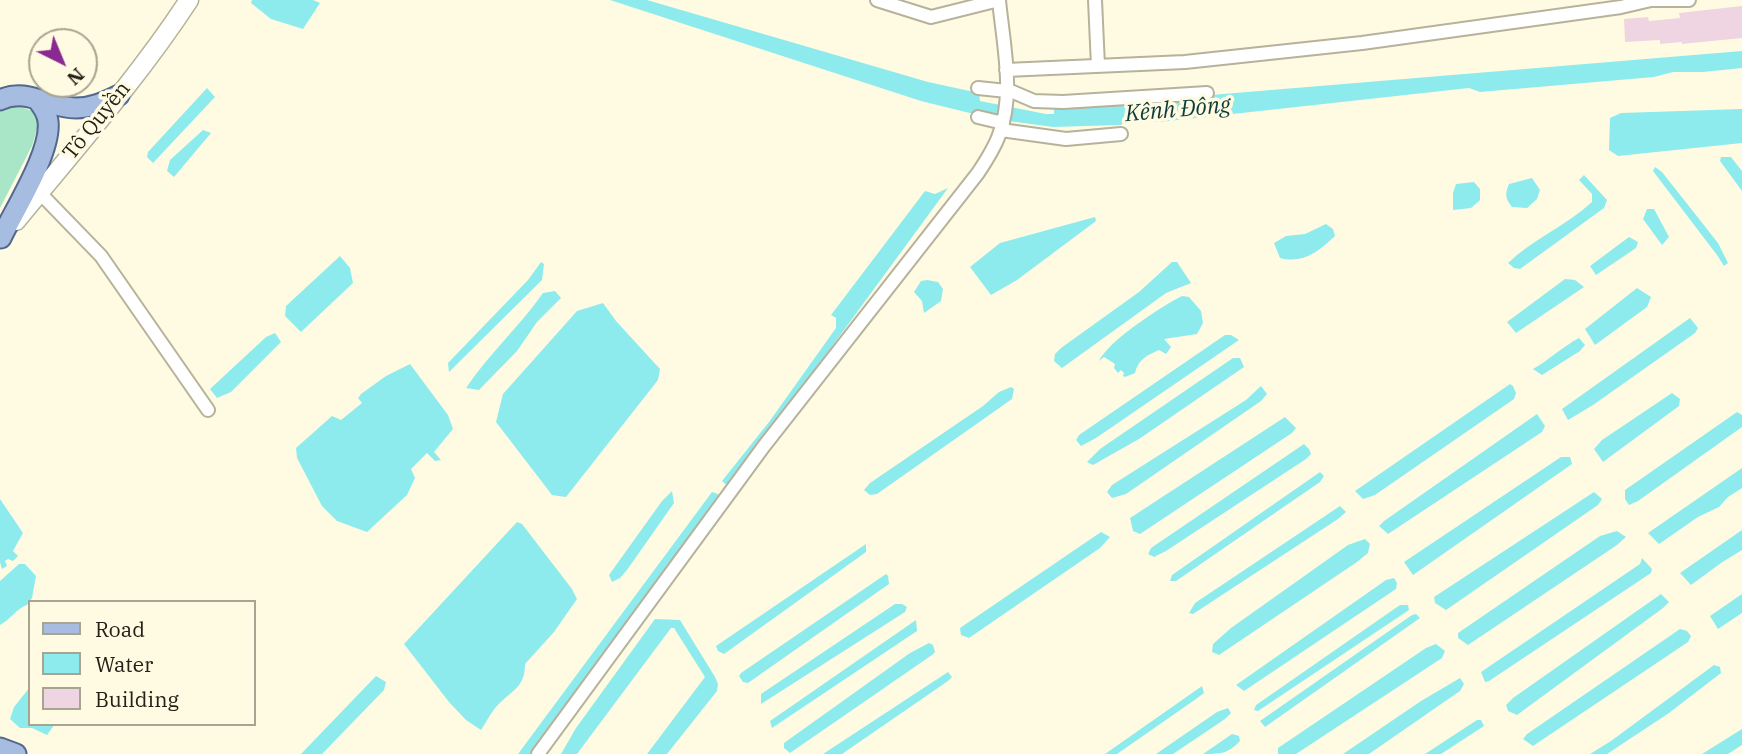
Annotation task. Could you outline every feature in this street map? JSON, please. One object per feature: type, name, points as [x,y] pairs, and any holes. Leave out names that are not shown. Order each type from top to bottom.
[{"type":"main road","name":"Tô Quyền","points":[[1,239],[119,95],[189,0]]},
{"type":"main road","points":[[0,100],[12,94],[25,94],[38,101],[75,108],[98,105],[119,95]]},
{"type":"main road","points":[[1,239],[46,141],[47,114],[38,101]]},
{"type":"main road","points":[[0,748],[16,754]]},
{"type":"street","points":[[538,754],[764,446],[992,152],[1002,126],[1007,92],[999,0],[931,17],[877,0]]},
{"type":"street","points":[[1095,0],[1098,66]]},
{"type":"street","points":[[1006,70],[1185,62],[1362,43],[1621,8],[1651,0],[1689,0]]},
{"type":"street","points":[[978,88],[1007,92],[1034,101],[1063,102],[1206,93]]},
{"type":"street","points":[[978,117],[1002,126],[1066,139],[1121,134]]},
{"type":"street","points":[[39,192],[101,256],[208,411]]},
{"type":"green space","points":[[16,105],[32,111],[39,122],[32,146],[0,208],[0,111]]},
{"type":"water","points":[[252,0],[313,0],[320,3],[303,29],[271,19],[251,3]]},
{"type":"water","name":"Kênh Đông","points":[[610,0],[647,0],[928,82],[979,93],[980,101],[1046,114],[1054,114],[1054,108],[1742,51],[1742,68],[1673,72],[1654,77],[1480,92],[1469,88],[1160,122],[1137,119],[1120,125],[1053,127],[994,119],[921,101]]},
{"type":"water","points":[[207,88],[215,97],[153,163],[147,157],[148,152]]},
{"type":"water","points":[[1742,109],[1742,143],[1618,156],[1609,150],[1610,118],[1621,113]]},
{"type":"water","points":[[203,130],[211,133],[174,177],[167,171],[170,160]]},
{"type":"water","points":[[1721,157],[1731,157],[1742,171],[1742,191],[1720,161]]},
{"type":"water","points":[[1655,167],[1662,172],[1718,243],[1728,263],[1724,266],[1653,171]]},
{"type":"water","points":[[1584,175],[1607,200],[1604,208],[1520,269],[1514,268],[1508,263],[1518,254],[1592,202],[1592,194],[1579,180]]},
{"type":"water","points":[[1532,178],[1540,190],[1537,199],[1527,208],[1512,207],[1506,196],[1509,184]]},
{"type":"water","points":[[1474,182],[1480,189],[1480,200],[1471,208],[1453,210],[1456,184]]},
{"type":"water","points":[[948,188],[729,487],[722,481],[769,422],[836,328],[836,318],[831,315],[925,191],[935,194]]},
{"type":"water","points":[[1647,209],[1654,209],[1669,237],[1662,245],[1643,219]]},
{"type":"water","points":[[1095,217],[1096,221],[1017,280],[991,295],[970,267],[1000,243]]},
{"type":"water","points":[[1326,224],[1333,229],[1335,236],[1322,247],[1303,258],[1280,258],[1274,243],[1286,236],[1305,234]]},
{"type":"water","points":[[1629,237],[1638,242],[1636,248],[1596,275],[1590,266]]},
{"type":"water","points":[[340,256],[350,268],[353,283],[301,332],[285,316],[286,306]]},
{"type":"water","points":[[541,262],[544,264],[542,280],[449,372],[448,363],[528,280]]},
{"type":"water","points":[[1172,262],[1177,262],[1191,283],[1166,293],[1062,368],[1054,361],[1055,354],[1061,348],[1139,292]]},
{"type":"water","points":[[1565,279],[1575,280],[1584,287],[1516,333],[1507,322]]},
{"type":"water","points":[[921,281],[938,282],[943,289],[941,301],[924,313],[922,301],[914,292]]},
{"type":"water","points":[[1637,288],[1651,297],[1647,307],[1595,345],[1585,329]]},
{"type":"water","points":[[555,291],[561,298],[537,322],[517,351],[479,390],[466,388],[543,293]]},
{"type":"water","points":[[1182,296],[1189,297],[1201,311],[1203,323],[1197,334],[1164,339],[1171,347],[1166,354],[1159,350],[1151,354],[1141,361],[1135,373],[1125,377],[1121,370],[1118,373],[1114,368],[1115,364],[1104,357],[1099,361],[1124,334]]},
{"type":"water","points":[[603,303],[660,369],[658,380],[566,497],[552,495],[496,422],[503,394],[577,311]]},
{"type":"water","points":[[1690,318],[1698,328],[1695,333],[1568,420],[1562,409]]},
{"type":"water","points":[[275,333],[281,342],[231,392],[217,398],[210,389],[266,337]]},
{"type":"water","points":[[1225,335],[1239,340],[1096,438],[1081,446],[1076,440],[1079,435]]},
{"type":"water","points":[[1579,338],[1585,345],[1580,351],[1542,375],[1533,369],[1567,345]]},
{"type":"water","points":[[1233,358],[1240,358],[1244,367],[1139,439],[1093,465],[1087,462],[1100,449]]},
{"type":"water","points":[[410,364],[448,415],[453,429],[434,452],[441,460],[435,461],[427,453],[411,469],[415,478],[407,495],[367,532],[337,521],[322,506],[297,458],[296,448],[332,416],[341,420],[362,403],[358,398],[361,394],[386,376]]},
{"type":"water","points":[[1510,384],[1516,393],[1514,399],[1375,495],[1363,499],[1355,491]]},
{"type":"water","points":[[1261,386],[1267,394],[1261,401],[1126,494],[1112,498],[1107,492],[1112,485],[1246,400]]},
{"type":"water","points":[[1011,387],[1014,389],[1012,399],[877,494],[870,495],[864,490],[870,483],[983,406],[999,392]]},
{"type":"water","points":[[1672,393],[1680,399],[1679,406],[1603,462],[1594,449],[1602,440]]},
{"type":"water","points":[[1737,412],[1742,415],[1742,427],[1629,505],[1625,499],[1625,490]]},
{"type":"water","points":[[1537,414],[1545,426],[1542,432],[1388,534],[1379,526],[1384,521]]},
{"type":"water","points":[[1285,417],[1296,428],[1292,433],[1140,534],[1133,531],[1130,518]]},
{"type":"water","points":[[1304,444],[1311,454],[1306,459],[1166,551],[1154,557],[1148,554],[1151,548]]},
{"type":"water","points":[[1561,457],[1570,457],[1572,464],[1413,575],[1404,562]]},
{"type":"water","points":[[1742,468],[1742,488],[1719,507],[1698,517],[1659,544],[1648,533]]},
{"type":"water","points":[[1320,472],[1324,476],[1320,482],[1176,581],[1170,581],[1172,575]]},
{"type":"water","points":[[672,491],[674,503],[627,570],[612,582],[609,575]]},
{"type":"water","points":[[712,492],[718,494],[719,499],[532,754],[518,754]]},
{"type":"water","points":[[1594,492],[1602,499],[1598,505],[1446,610],[1435,603],[1434,597]]},
{"type":"water","points":[[0,499],[23,533],[13,551],[18,556],[13,561],[5,561],[7,566],[2,569],[0,562]]},
{"type":"water","points":[[1340,506],[1346,512],[1338,519],[1193,614],[1189,613],[1195,603]]},
{"type":"water","points":[[517,522],[522,524],[577,599],[554,632],[525,664],[518,686],[496,707],[481,730],[466,720],[449,702],[404,644]]},
{"type":"water","points":[[1742,530],[1742,550],[1691,585],[1680,573]]},
{"type":"water","points":[[1617,531],[1626,537],[1617,545],[1468,645],[1458,638],[1458,633],[1600,536]]},
{"type":"water","points":[[1101,532],[1110,537],[1100,548],[969,638],[961,635],[960,628]]},
{"type":"water","points":[[1365,539],[1370,544],[1368,553],[1357,562],[1219,655],[1212,652],[1213,644],[1231,628],[1348,545]]},
{"type":"water","points":[[866,544],[866,552],[724,654],[718,651],[716,646]]},
{"type":"water","points":[[1642,558],[1652,569],[1651,573],[1485,682],[1481,672],[1640,564]]},
{"type":"water","points":[[19,564],[25,564],[36,576],[32,598],[27,605],[0,625],[0,581]]},
{"type":"water","points":[[886,574],[889,584],[748,683],[743,682],[739,676],[741,673]]},
{"type":"water","points":[[1394,578],[1396,589],[1244,691],[1236,685],[1386,580]]},
{"type":"water","points":[[1661,594],[1669,602],[1663,608],[1517,715],[1508,711],[1506,705],[1513,698]]},
{"type":"water","points":[[1742,594],[1742,613],[1718,629],[1710,616]]},
{"type":"water","points":[[895,604],[907,607],[905,612],[761,704],[761,694]]},
{"type":"water","points":[[1400,605],[1408,605],[1409,610],[1258,711],[1254,710],[1256,705]]},
{"type":"water","points":[[1416,614],[1420,618],[1265,727],[1260,721],[1412,615]]},
{"type":"water","points":[[655,619],[680,620],[715,677],[717,691],[667,754],[647,754],[705,677],[674,628],[671,628],[577,754],[561,754],[576,728]]},
{"type":"water","points":[[916,620],[917,631],[772,728],[770,721]]},
{"type":"water","points":[[1680,629],[1691,636],[1688,642],[1533,746],[1523,739],[1527,734]]},
{"type":"water","points":[[929,643],[933,645],[935,652],[932,655],[790,753],[784,748],[784,743],[910,653]]},
{"type":"water","points":[[1436,644],[1445,651],[1442,658],[1296,754],[1278,754],[1278,748],[1426,648]]},
{"type":"water","points":[[1714,665],[1720,667],[1721,673],[1669,713],[1607,754],[1590,754],[1611,741]]},
{"type":"water","points":[[948,672],[952,677],[948,681],[842,754],[823,754]]},
{"type":"water","points":[[376,676],[386,682],[384,690],[322,754],[301,754]]},
{"type":"water","points":[[1460,678],[1464,684],[1460,691],[1369,754],[1343,754],[1421,701]]},
{"type":"water","points":[[1202,686],[1204,693],[1196,699],[1117,754],[1105,754]]},
{"type":"water","points":[[28,690],[28,726],[54,726],[47,735],[32,728],[20,728],[10,719],[14,707]]},
{"type":"water","points":[[1228,708],[1231,713],[1225,719],[1173,754],[1156,754],[1217,712]]},
{"type":"water","points":[[1481,720],[1484,726],[1441,754],[1425,754]]},
{"type":"water","points":[[1742,729],[1742,745],[1728,754],[1702,754]]},
{"type":"water","points":[[1232,734],[1239,736],[1240,741],[1232,749],[1203,754]]},
{"type":"building","points":[[1742,6],[1742,38],[1682,44],[1660,44],[1660,40],[1625,42],[1624,19],[1648,17],[1649,21],[1680,18],[1679,13]]}]
